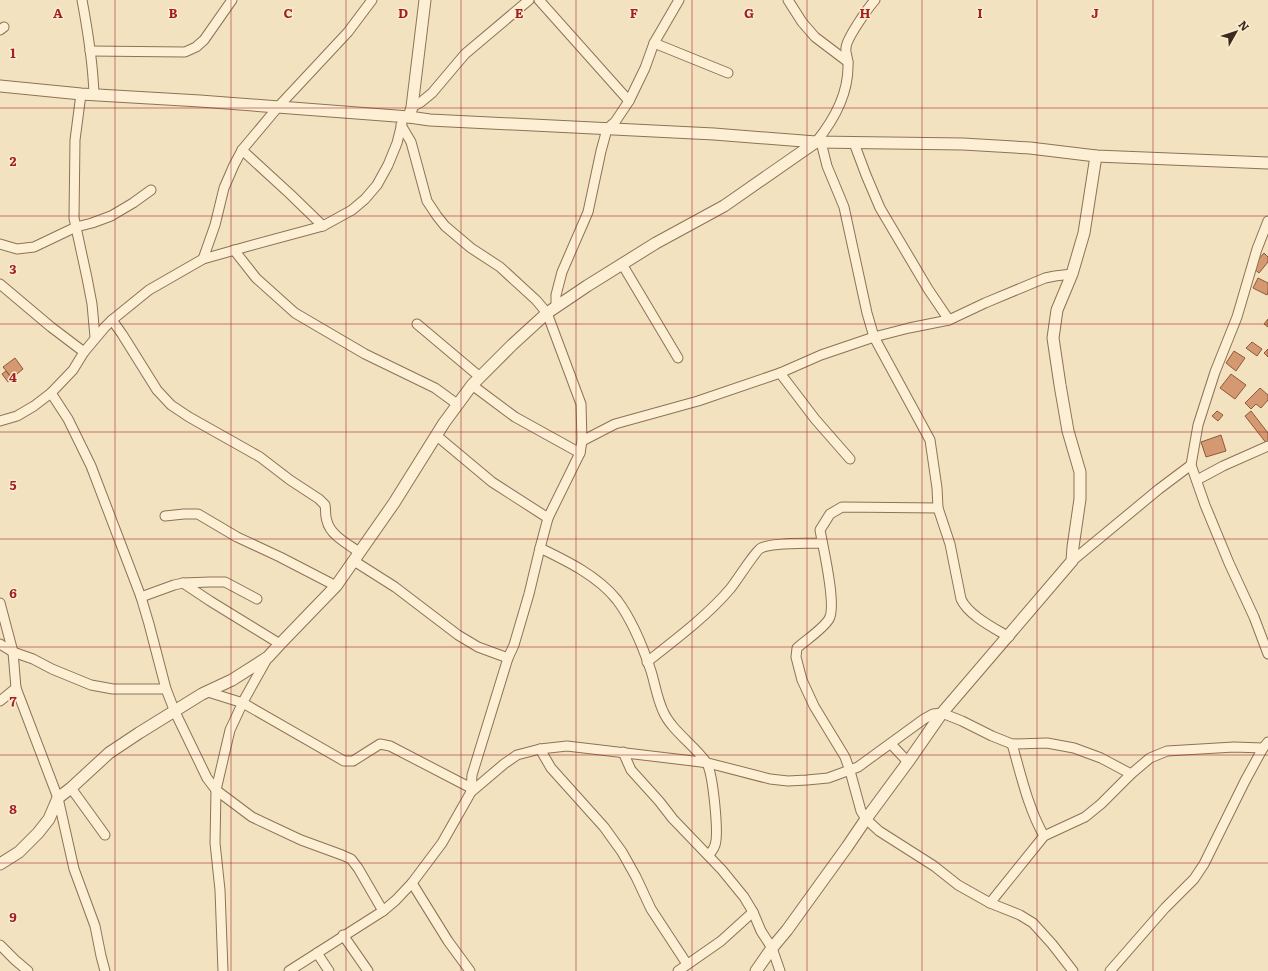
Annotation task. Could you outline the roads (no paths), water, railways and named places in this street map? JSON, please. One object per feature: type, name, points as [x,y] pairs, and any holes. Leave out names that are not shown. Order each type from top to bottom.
[{"type":"street","points":[[82,0],[90,51],[94,95]]},
{"type":"street","points":[[90,51],[185,52],[196,47],[204,40],[232,0]]},
{"type":"street","points":[[203,259],[215,225],[224,188],[242,150],[278,107],[348,32],[372,0]]},
{"type":"street","points":[[0,421],[17,416],[34,406],[51,393],[73,370],[95,337],[112,320],[149,290],[203,259],[323,226],[352,210],[365,199],[377,185],[388,165],[407,116],[425,0]]},
{"type":"street","points":[[407,116],[432,93],[465,54],[529,0]]},
{"type":"street","points":[[539,0],[629,101]]},
{"type":"street","points":[[556,306],[556,295],[562,272],[588,212],[607,129],[615,122],[629,101],[645,68],[654,43],[679,0]]},
{"type":"street","points":[[788,0],[802,22],[816,37],[848,62]]},
{"type":"street","points":[[223,971],[220,890],[215,843],[216,790],[230,730],[244,700],[268,657],[336,586],[394,503],[458,404],[476,381],[512,344],[556,306],[656,243],[724,206],[819,142],[842,99],[846,84],[848,62],[846,47],[850,36],[875,0]]},
{"type":"street","points":[[654,43],[728,73]]},
{"type":"street","points":[[0,86],[94,95],[407,116],[430,120],[714,134],[819,142],[963,144],[1030,148],[1096,156],[1268,164]]},
{"type":"street","points":[[81,94],[76,140],[74,211],[76,227],[89,284],[95,337]]},
{"type":"street","points":[[407,116],[411,142],[427,202],[445,226],[471,248],[500,267],[536,300],[547,313],[581,404],[582,441],[580,453],[548,518],[514,646],[508,658],[472,775],[471,790]]},
{"type":"street","points":[[819,142],[844,207],[867,313],[874,337],[930,440],[937,488],[938,508],[950,544],[956,577],[964,605],[978,617],[1009,636]]},
{"type":"street","points":[[854,143],[880,208],[928,289],[949,320]]},
{"type":"street","points":[[242,150],[323,226]]},
{"type":"street","points":[[1072,562],[1080,499],[1080,472],[1068,431],[1053,338],[1057,310],[1072,274],[1084,233],[1096,156]]},
{"type":"street","points":[[0,244],[17,249],[34,247],[76,227],[111,216],[151,190]]},
{"type":"street","points":[[1268,220],[1257,249],[1237,317],[1215,372],[1198,425],[1191,465],[1205,505],[1229,563],[1254,617],[1268,654]]},
{"type":"street","points":[[234,250],[256,278],[295,313],[365,354],[435,388],[458,404]]},
{"type":"street","points":[[622,264],[678,358]]},
{"type":"street","points":[[582,441],[615,424],[698,401],[780,373],[821,355],[874,337],[949,320],[1045,278],[1072,274]]},
{"type":"street","points":[[0,284],[51,328],[84,352]]},
{"type":"street","points":[[112,320],[157,390],[171,405],[189,417],[260,457],[290,480],[319,499],[325,505],[327,522],[330,529],[356,556],[458,635],[478,647],[508,658]]},
{"type":"street","points":[[417,324],[515,417],[580,453]]},
{"type":"street","points":[[780,373],[814,419],[850,459]]},
{"type":"street","points":[[51,393],[68,419],[91,466],[141,597],[166,689],[175,712],[201,767],[216,790],[252,817],[301,840],[342,855],[351,860],[358,868],[383,911]]},
{"type":"street","points":[[437,436],[492,482],[548,518]]},
{"type":"street","points":[[1197,480],[1223,466],[1268,446]]},
{"type":"street","points":[[756,971],[847,847],[942,713],[1072,562],[1158,489],[1191,465]]},
{"type":"street","points":[[938,508],[842,507],[830,514],[820,530],[831,598],[830,617],[822,627],[796,648],[796,657],[802,680],[814,706],[845,758],[861,811],[866,819],[878,831],[934,866],[958,885],[990,903],[1020,914],[1033,923],[1073,971]]},
{"type":"street","points":[[165,516],[198,514],[237,537],[336,586]]},
{"type":"street","points":[[647,662],[673,642],[718,602],[760,548],[775,545],[822,543]]},
{"type":"street","points":[[540,548],[560,558],[599,582],[616,600],[631,622],[647,662],[664,713],[672,725],[708,763],[715,800],[717,823],[716,845],[708,855]]},
{"type":"street","points":[[141,597],[183,583],[225,582],[257,599]]},
{"type":"street","points":[[183,583],[280,644]]},
{"type":"street","points":[[0,603],[13,652],[16,688],[58,798],[74,869],[95,926],[105,971]]},
{"type":"street","points":[[0,644],[13,652],[33,659],[52,669],[91,685],[113,689],[166,689]]},
{"type":"street","points":[[0,864],[19,852],[38,833],[49,819],[58,798],[109,753],[202,694],[232,680],[268,657]]},
{"type":"street","points":[[0,700],[16,688]]},
{"type":"street","points":[[208,692],[243,703],[344,761],[353,761],[380,744],[384,744],[471,790]]},
{"type":"street","points":[[289,971],[343,935],[383,911],[396,900],[412,883],[442,844],[471,790],[517,755],[540,749],[568,746],[708,763],[770,779],[788,781],[828,778],[858,767],[924,719],[934,714],[942,713],[1012,744],[1047,742],[1074,748],[1101,758],[1131,774]]},
{"type":"street","points":[[891,744],[908,762]]},
{"type":"street","points":[[1012,744],[1038,826],[1044,836]]},
{"type":"street","points":[[990,903],[1044,836],[1085,817],[1150,758],[1167,751],[1266,745]]},
{"type":"street","points":[[1110,971],[1165,908],[1194,879],[1204,864],[1245,781],[1266,745]]},
{"type":"street","points":[[540,749],[552,768],[604,827],[622,852],[636,876],[651,909],[687,964]]},
{"type":"street","points":[[622,752],[631,770],[673,819],[734,884],[753,912],[761,931],[772,948],[780,971]]},
{"type":"street","points":[[71,788],[105,836]]},
{"type":"street","points":[[412,883],[448,941],[470,971]]},
{"type":"street","points":[[678,971],[721,941],[753,912]]},
{"type":"street","points":[[343,935],[368,971]]},
{"type":"street","points":[[0,945],[28,971]]},
{"type":"street","points":[[317,953],[329,971]]}]
